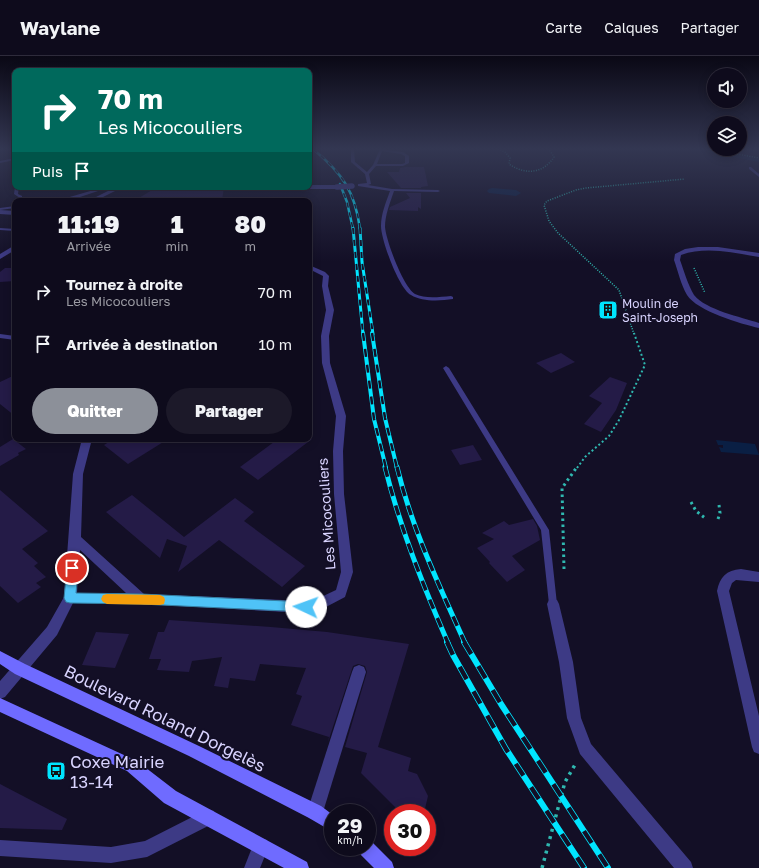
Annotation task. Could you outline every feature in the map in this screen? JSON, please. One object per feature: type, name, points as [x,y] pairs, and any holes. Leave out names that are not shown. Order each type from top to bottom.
[{"type":"main road","name":"Boulevard Roland Dorgelès","points":[[0,656],[20,669],[194,751],[315,812],[324,818]]},
{"type":"main road","points":[[0,704],[132,766],[170,797],[301,868]]},
{"type":"main road","points":[[374,856],[386,868]]},
{"type":"street","points":[[312,188],[347,187]]},
{"type":"street","points":[[97,198],[114,190]]},
{"type":"street","points":[[0,212],[12,213]]},
{"type":"street","points":[[759,255],[703,249],[687,250],[678,254],[677,260],[690,294],[696,301],[707,308],[759,326]]},
{"type":"street","points":[[0,257],[12,252]]},
{"type":"street","name":"Les Micocouliers","points":[[70,598],[141,599],[306,607],[322,603],[341,593],[347,572],[339,494],[338,451],[341,416],[326,363],[325,336],[330,310],[325,286],[326,276],[312,268]]},
{"type":"street","points":[[0,336],[12,338]]},
{"type":"street","points":[[0,692],[52,631],[70,598],[78,474],[86,442]]},
{"type":"street","points":[[75,539],[141,599]]},
{"type":"street","points":[[759,577],[743,574],[731,576],[724,582],[723,591],[759,747]]},
{"type":"street","points":[[553,604],[566,662],[574,718],[585,749],[685,868]]},
{"type":"street","points":[[315,812],[359,672]]},
{"type":"street","points":[[0,848],[111,855],[147,849],[208,817]]},
{"type":"street","points":[[252,868],[261,846]]},
{"type":"lane","points":[[363,187],[392,190],[438,191]]},
{"type":"lane","points":[[17,190],[16,194],[21,197]]},
{"type":"lane","points":[[75,198],[99,190]]},
{"type":"lane","points":[[392,190],[386,210],[383,232],[403,283],[409,292],[417,296],[452,298]]},
{"type":"lane","points":[[0,209],[12,207]]},
{"type":"lane","points":[[0,229],[12,230]]},
{"type":"lane","points":[[446,368],[545,530],[553,604]]},
{"type":"path","points":[[564,576],[562,488],[585,457],[609,436],[619,420],[645,365],[619,290],[558,232],[549,221],[544,206],[547,201],[576,190],[607,187]]},
{"type":"path","points":[[693,268],[707,296]]},
{"type":"path","points":[[691,502],[696,511],[705,518]]},
{"type":"path","points":[[718,519],[720,513],[719,505]]},
{"type":"path","points":[[542,868],[565,782],[585,749]]},
{"type":"water","points":[[716,440],[755,444],[759,455],[721,452],[719,447],[723,448],[723,445],[718,445]]},
{"type":"building","points":[[400,187],[422,187],[421,188]]},
{"type":"building","points":[[152,190],[224,190],[222,198],[139,198]]},
{"type":"building","points":[[406,193],[421,193],[421,209],[418,207],[418,211],[389,210],[390,207],[410,198]]},
{"type":"building","points":[[5,268],[12,268],[12,281],[0,282],[0,272]]},
{"type":"building","points":[[561,353],[575,362],[551,373],[536,363]]},
{"type":"building","points":[[12,376],[12,414],[0,404],[0,382]]},
{"type":"building","points":[[610,377],[627,383],[616,410],[601,432],[584,424],[602,403],[589,396]]},
{"type":"building","points":[[12,440],[12,442],[17,442],[26,449],[0,466],[0,447]]},
{"type":"building","points":[[109,442],[163,442],[128,464],[104,445]]},
{"type":"building","points":[[274,442],[308,442],[258,480],[240,467]]},
{"type":"building","points":[[473,445],[482,460],[460,465],[451,450]]},
{"type":"building","points":[[0,490],[48,531],[22,549],[38,563],[34,566],[46,577],[36,583],[41,587],[18,603],[0,586]]},
{"type":"building","points":[[132,495],[184,537],[235,498],[254,512],[244,521],[305,566],[282,587],[219,540],[178,572],[187,546],[167,539],[160,558],[106,512]]},
{"type":"building","points":[[533,519],[537,526],[540,540],[512,556],[525,570],[507,582],[477,548],[494,539],[482,533],[504,521],[509,525]]},
{"type":"building","points":[[169,620],[327,632],[409,644],[378,747],[411,758],[408,771],[417,774],[428,796],[426,804],[392,804],[361,773],[367,753],[345,747],[367,672],[365,666],[358,664],[353,666],[328,742],[329,737],[291,725],[302,696],[296,694],[306,668],[260,664],[255,681],[230,678],[228,688],[214,686],[222,657],[192,661],[189,672],[157,670],[161,659],[149,659],[158,632],[164,632]]},
{"type":"building","points":[[96,632],[129,634],[115,668],[82,665]]},
{"type":"building","points":[[0,784],[67,819],[62,830],[0,828]]},
{"type":"waterway","points":[[492,191],[516,193]]},
{"type":"railway","points":[[341,187],[347,202],[353,229]]},
{"type":"railway","points":[[348,187],[355,204],[360,229]]},
{"type":"railway","points":[[353,228],[363,334]]},
{"type":"railway","points":[[360,228],[362,262],[373,334]]},
{"type":"railway","points":[[363,333],[374,419],[386,468]]},
{"type":"railway","points":[[372,333],[385,418],[397,468]]},
{"type":"railway","points":[[385,467],[413,556],[448,643]]},
{"type":"railway","points":[[397,467],[418,535],[465,643]]},
{"type":"railway","points":[[447,642],[506,749],[584,868]]},
{"type":"railway","points":[[464,642],[501,704],[608,868]]},
{"type":"slow traffic","points":[[107,599],[160,600]]},
{"type":"place","name":"Moulin de Saint-Joseph","points":[[608,310]]},
{"type":"place","name":"Coxe Mairie 13-14","points":[[56,771]]},
{"type":"route","points":[[72,568],[70,598],[141,599],[306,607]]}]
